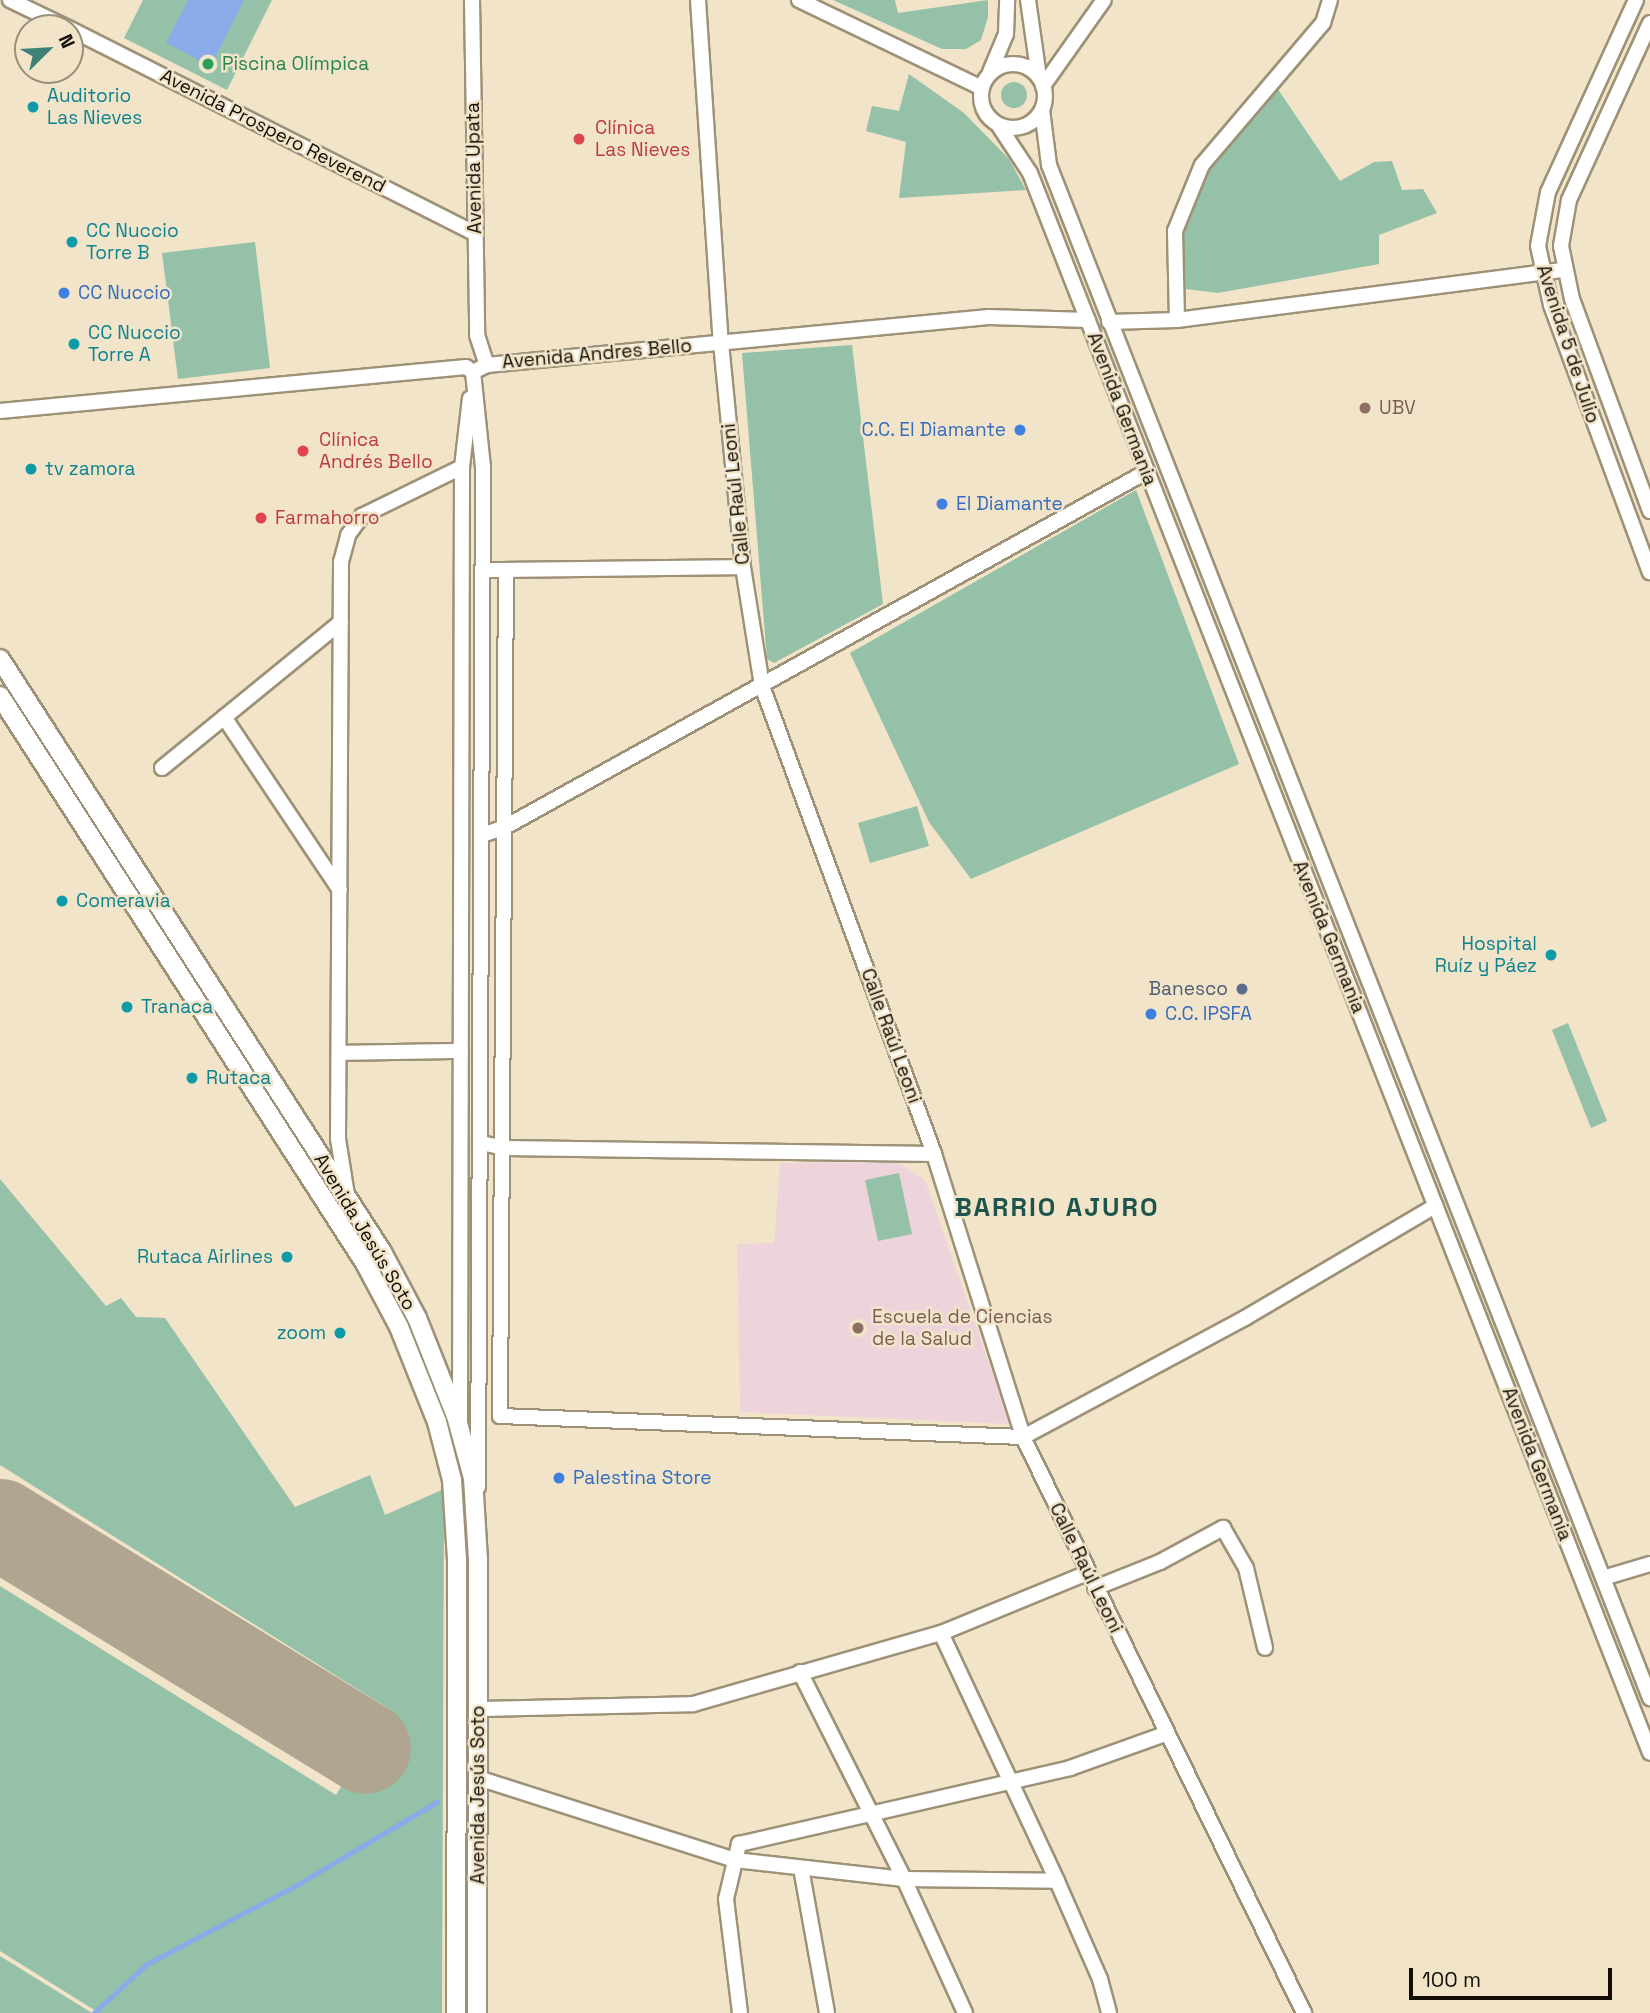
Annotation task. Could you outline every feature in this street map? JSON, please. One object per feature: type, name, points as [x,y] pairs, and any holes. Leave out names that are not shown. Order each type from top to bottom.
[{"type":"main road","name":"Avenida Jesús Soto","points":[[0,659],[348,1199],[413,1308],[460,1428],[476,1509],[477,2013]]},
{"type":"main road","name":"Avenida Jesús Soto","points":[[0,696],[385,1298],[423,1382],[452,1480],[457,1599],[456,2013]]},
{"type":"street","name":"Avenida Prospero Reverend","points":[[10,0],[40,14]]},
{"type":"street","name":"Avenida Upata","points":[[470,370],[477,335],[472,0]]},
{"type":"street","name":"Calle Raúl Leoni","points":[[698,0],[721,342],[743,567],[762,685],[934,1154],[1023,1437],[1299,2012]]},
{"type":"street","points":[[799,0],[985,82]]},
{"type":"street","points":[[1007,0],[1006,34],[985,82],[982,107],[999,126],[1024,127],[1042,110],[1041,82],[1028,0]]},
{"type":"street","points":[[1041,82],[1104,0]]},
{"type":"street","points":[[1177,320],[1175,231],[1202,165],[1323,23],[1330,0]]},
{"type":"street","name":"Avenida 5 de Julio","points":[[1636,0],[1545,202],[1538,246],[1542,275],[1650,572]]},
{"type":"street","name":"Avenida 5 de Julio","points":[[1650,23],[1566,209],[1560,246],[1564,270],[1650,511]]},
{"type":"street","name":"Avenida Prospero Reverend","points":[[84,36],[475,234]]},
{"type":"street","points":[[985,82],[1002,66],[1018,65],[1041,82]]},
{"type":"street","name":"Avenida Germania","points":[[1042,110],[1044,153],[1650,1698]]},
{"type":"street","name":"Avenida Germania","points":[[999,126],[1024,159],[1650,1754]]},
{"type":"street","points":[[1110,322],[1177,320],[1516,274],[1542,275],[1564,270]]},
{"type":"street","name":"Avenida Andres Bello","points":[[0,411],[470,370],[487,365],[989,317],[1088,320]]},
{"type":"street","name":"Avenida Upata","points":[[477,335],[487,365]]},
{"type":"street","points":[[452,1480],[460,1428],[462,467],[470,370]]},
{"type":"street","points":[[470,370],[483,467],[481,1445],[476,1509]]},
{"type":"street","points":[[348,1199],[338,1139],[341,1053],[341,562],[348,535],[362,516],[462,467]]},
{"type":"street","points":[[482,835],[505,827],[1146,472]]},
{"type":"street","points":[[483,570],[743,567]]},
{"type":"street","points":[[506,570],[505,1148],[500,1416],[1023,1437],[1210,1338],[1436,1206]]},
{"type":"street","points":[[162,768],[341,622]]},
{"type":"street","points":[[225,717],[340,890]]},
{"type":"street","points":[[341,1053],[461,1051]]},
{"type":"street","points":[[481,1143],[505,1148],[934,1154]]},
{"type":"street","points":[[1095,1588],[1160,1562],[1223,1528],[1246,1568],[1265,1648]]},
{"type":"street","points":[[1603,1578],[1650,1563]]},
{"type":"street","points":[[478,1709],[693,1704],[941,1633],[1087,1573]]},
{"type":"street","points":[[941,1633],[1057,1881],[1100,1979],[1108,2013]]},
{"type":"street","points":[[800,1672],[904,1879],[965,2013]]},
{"type":"street","points":[[740,2013],[726,1899],[738,1844],[1013,1783],[1165,1734]]},
{"type":"street","points":[[478,1778],[735,1860],[904,1879],[1057,1881]]},
{"type":"street","points":[[801,1868],[827,2013]]},
{"type":"shaded area","name":"Escuela de Ciencias de la Salud","points":[[897,1162],[925,1180],[1010,1424],[740,1412],[737,1244],[774,1243],[780,1163]]},
{"type":"green space","name":"Piscina Olímpica","points":[[143,0],[272,0],[227,90],[124,38]]},
{"type":"green space","points":[[833,0],[895,0],[898,13],[988,0],[988,17],[981,40],[966,49],[942,49]]},
{"type":"green space","points":[[909,74],[964,113],[1009,159],[1026,190],[899,198],[906,142],[866,131],[872,106],[899,111]]},
{"type":"green space","points":[[1014,82],[1024,85],[1027,95],[1024,105],[1014,108],[1004,105],[1001,95],[1004,85]]},
{"type":"green space","points":[[1273,82],[1340,181],[1374,162],[1392,161],[1402,190],[1423,189],[1437,213],[1379,235],[1379,264],[1218,293],[1186,289],[1178,222],[1202,165]]},
{"type":"green space","points":[[255,242],[270,368],[178,379],[162,253]]},
{"type":"green space","points":[[852,345],[883,604],[774,663],[767,659],[742,353]]},
{"type":"green space","points":[[1136,490],[1239,764],[971,879],[929,822],[850,653]]},
{"type":"green space","points":[[917,806],[929,846],[870,863],[858,823]]},
{"type":"green space","points":[[1568,1023],[1607,1121],[1591,1128],[1552,1030]]},
{"type":"green space","points":[[899,1173],[912,1234],[878,1241],[865,1180]]},
{"type":"green space","points":[[0,1179],[106,1306],[121,1298],[136,1317],[165,1318],[295,1507],[370,1475],[385,1515],[444,1489],[442,2013],[99,2013],[0,1951],[0,1586],[336,1795],[389,1709],[0,1465]]},
{"type":"green space","points":[[0,1956],[92,2013],[0,2013]]},
{"type":"water","points":[[188,0],[244,0],[211,66],[166,43]]},
{"type":"waterway","points":[[94,2013],[147,1964],[297,1885],[437,1802]]},
{"type":"runway","points":[[0,1524],[365,1748]]},
{"type":"place","name":"Piscina Olímpica","points":[[208,64]]},
{"type":"place","name":"Auditorio Las Nieves","points":[[33,107]]},
{"type":"place","name":"Clínica Las Nieves","points":[[579,139]]},
{"type":"place","name":"CC Nuccio Torre B","points":[[72,242]]},
{"type":"place","name":"CC Nuccio","points":[[64,293]]},
{"type":"place","name":"CC Nuccio Torre A","points":[[74,344]]},
{"type":"place","name":"UBV","points":[[1365,408]]},
{"type":"place","name":"C.C. El Diamante","points":[[1020,430]]},
{"type":"place","name":"Clínica Andrés Bello","points":[[303,451]]},
{"type":"place","name":"tv zamora","points":[[31,469]]},
{"type":"place","name":"El Diamante","points":[[942,504]]},
{"type":"place","name":"Farmahorro","points":[[261,518]]},
{"type":"place","name":"Comeravia","points":[[62,901]]},
{"type":"place","name":"Hospital Ruíz y Páez","points":[[1551,955]]},
{"type":"place","name":"Banesco","points":[[1242,989]]},
{"type":"place","name":"Tranaca","points":[[127,1007]]},
{"type":"place","name":"C.C. IPSFA","points":[[1151,1014]]},
{"type":"place","name":"Rutaca","points":[[192,1078]]},
{"type":"place","name":"Rutaca Airlines","points":[[287,1257]]},
{"type":"place","name":"Escuela de Ciencias de la Salud","points":[[858,1328]]},
{"type":"place","name":"zoom","points":[[340,1333]]},
{"type":"place","name":"Palestina Store","points":[[559,1478]]},
{"type":"district","name":"BARRIO AJURO","points":[[1057,1208]]}]
